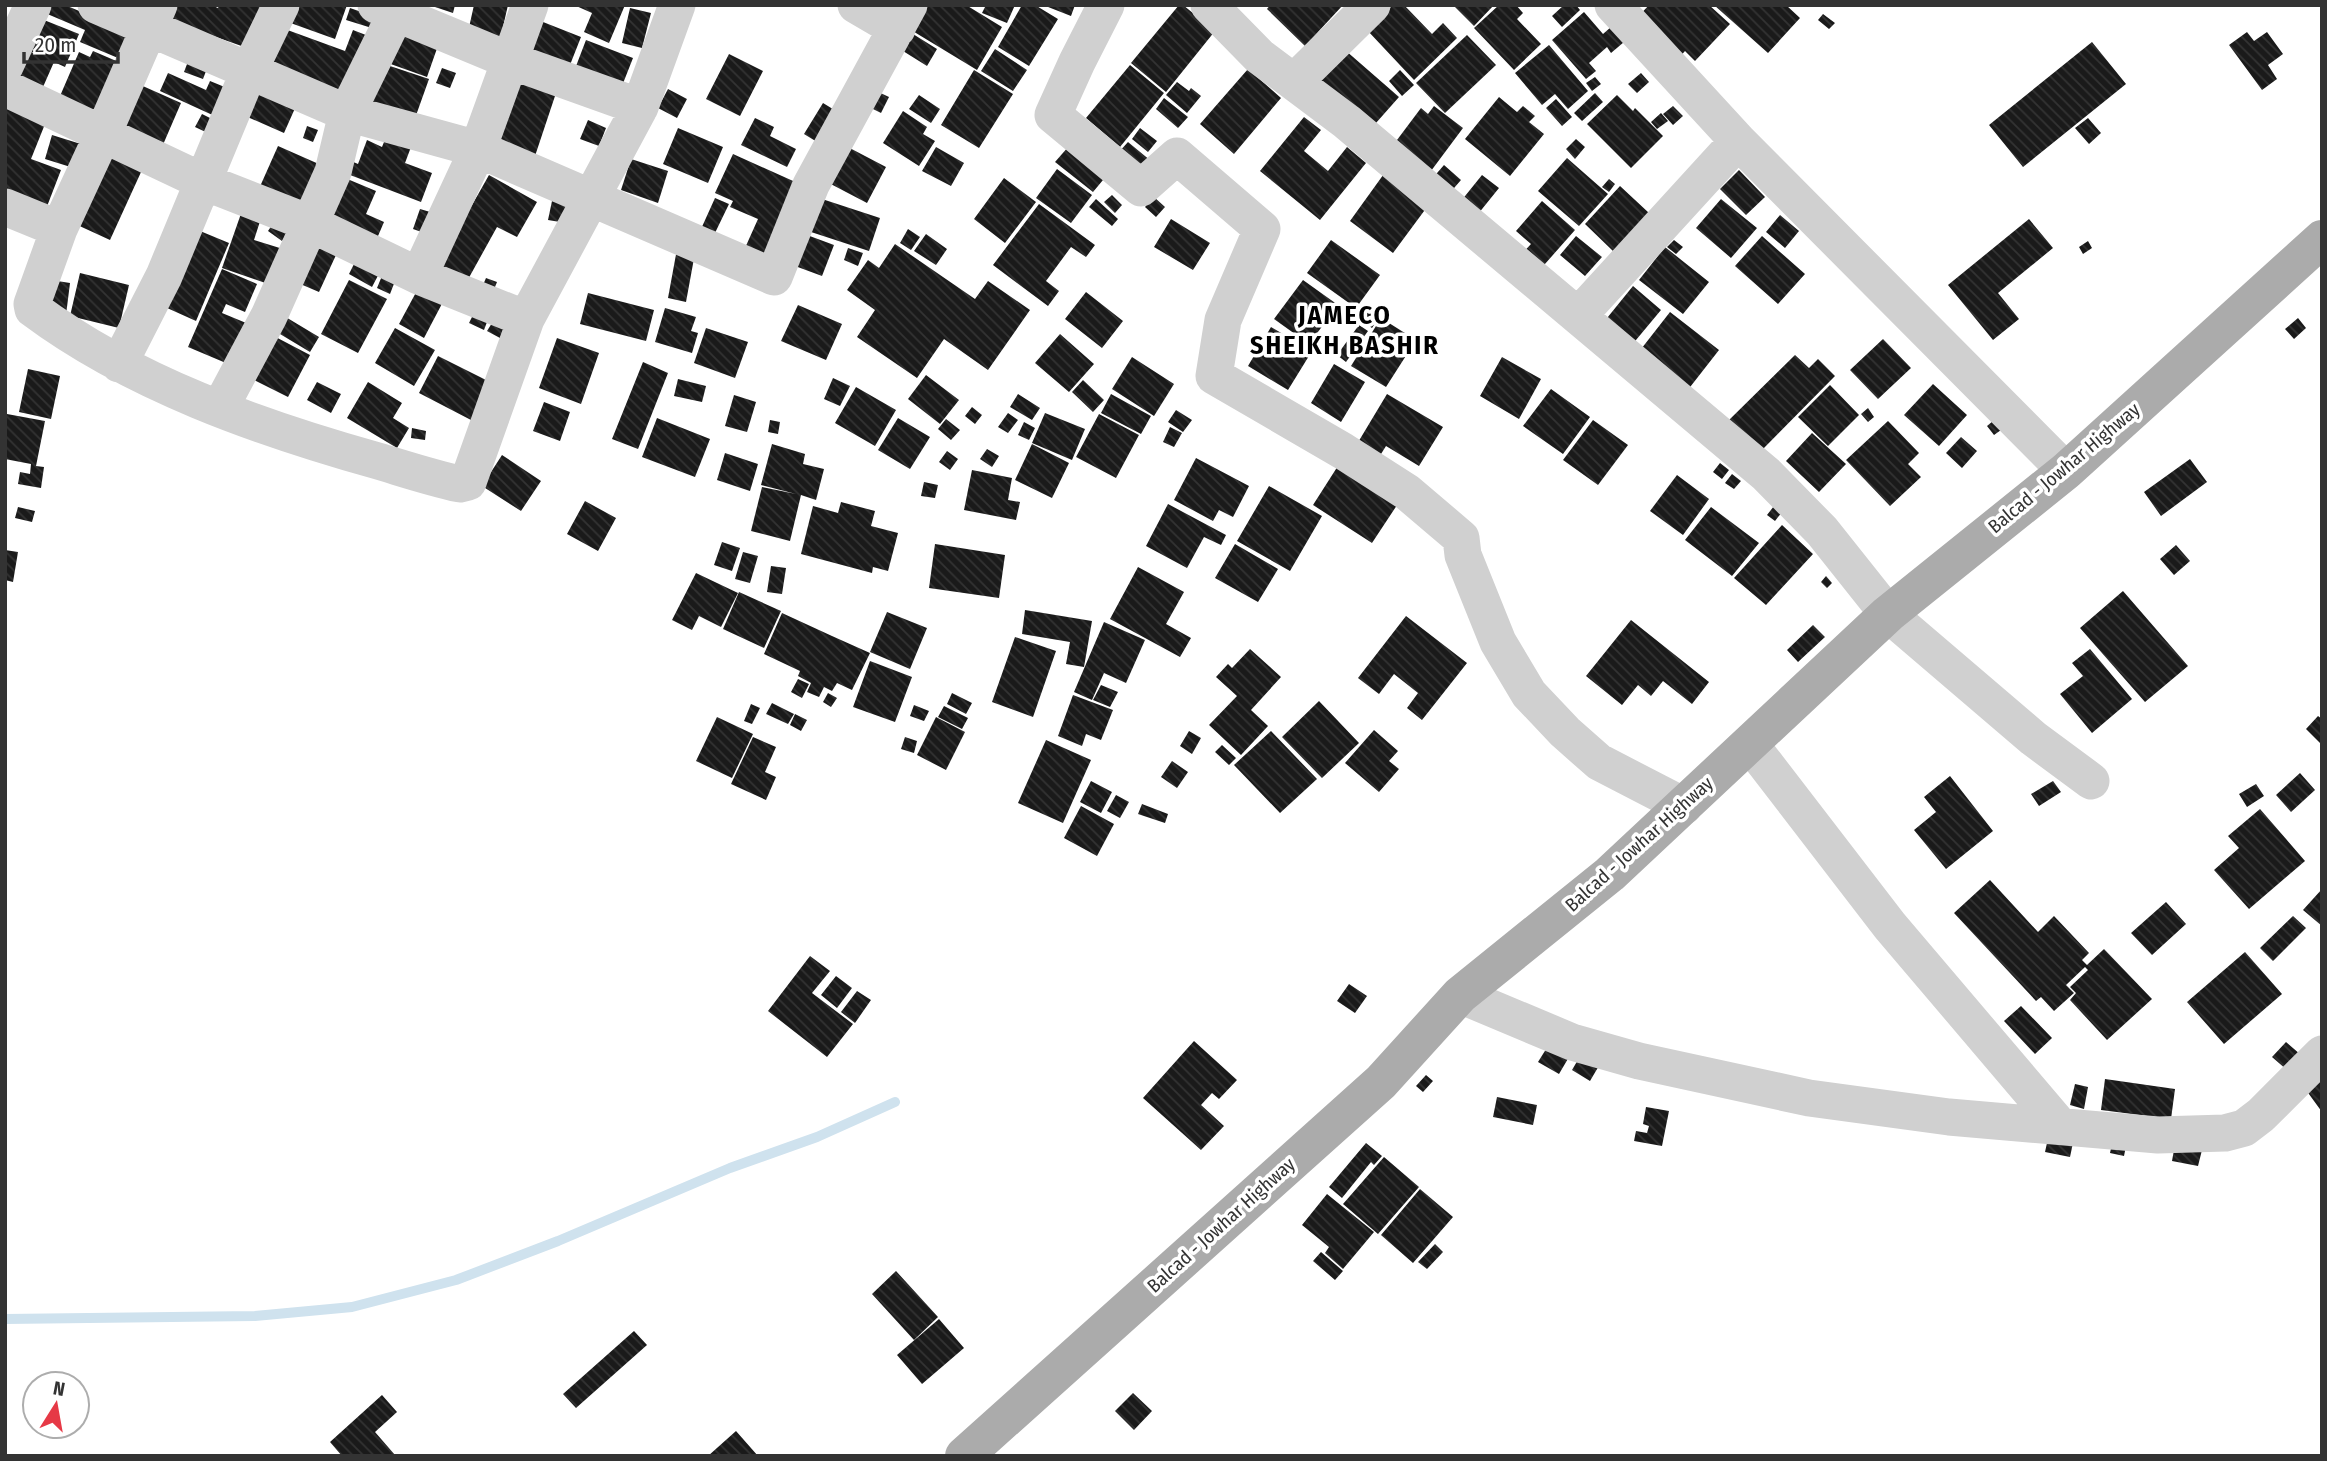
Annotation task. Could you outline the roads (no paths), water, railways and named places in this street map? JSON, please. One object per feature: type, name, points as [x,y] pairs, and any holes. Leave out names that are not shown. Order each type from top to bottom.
[{"type":"main road","name":"Balcad - Jowhar Highway","points":[[964,1456],[1381,1082],[1460,995],[1610,874],[1888,614],[2066,471],[2322,240]]},
{"type":"street","points":[[5,66],[33,5]]},
{"type":"street","points":[[96,5],[154,17],[249,71],[347,113],[478,149],[774,277],[811,185],[903,17],[856,5]]},
{"type":"street","points":[[119,364],[164,276],[249,71],[281,5]]},
{"type":"street","points":[[419,276],[478,149],[530,5]]},
{"type":"street","points":[[154,17],[59,229],[32,304],[33,309],[119,364],[190,397],[323,446],[464,484],[468,482],[473,469],[526,320],[640,107],[677,5]]},
{"type":"street","points":[[1106,5],[1053,115],[1141,188],[1177,156],[1262,229],[1223,320],[1214,376],[1343,451],[1406,492],[1461,538],[1463,555],[1499,642],[1529,694],[1565,732],[1599,762],[1684,806]]},
{"type":"street","points":[[1209,5],[1259,57],[1347,122],[1766,474],[1822,531],[1888,614],[2024,730],[2091,781]]},
{"type":"street","points":[[1294,82],[1372,5]]},
{"type":"street","points":[[1617,7],[1738,141],[2066,471]]},
{"type":"street","points":[[220,408],[269,316],[333,172],[347,113],[390,8],[511,61],[640,107]]},
{"type":"street","points":[[5,88],[202,181],[309,223],[419,276],[526,320]]},
{"type":"street","points":[[1579,315],[1738,141]]},
{"type":"street","points":[[5,206],[59,229]]},
{"type":"street","points":[[1750,744],[1890,926],[2060,1126]]},
{"type":"street","points":[[1460,995],[1572,1042],[1639,1061],[1809,1098],[1950,1117],[2158,1135],[2225,1133],[2244,1128],[2261,1115],[2322,1054]]},
{"type":"waterway","points":[[5,1319],[255,1316],[352,1307],[456,1280],[558,1241],[730,1168],[817,1137],[895,1102]]},
{"type":"district","name":"JAMECO SHEIKH BASHIR","points":[[1345,330]]}]
